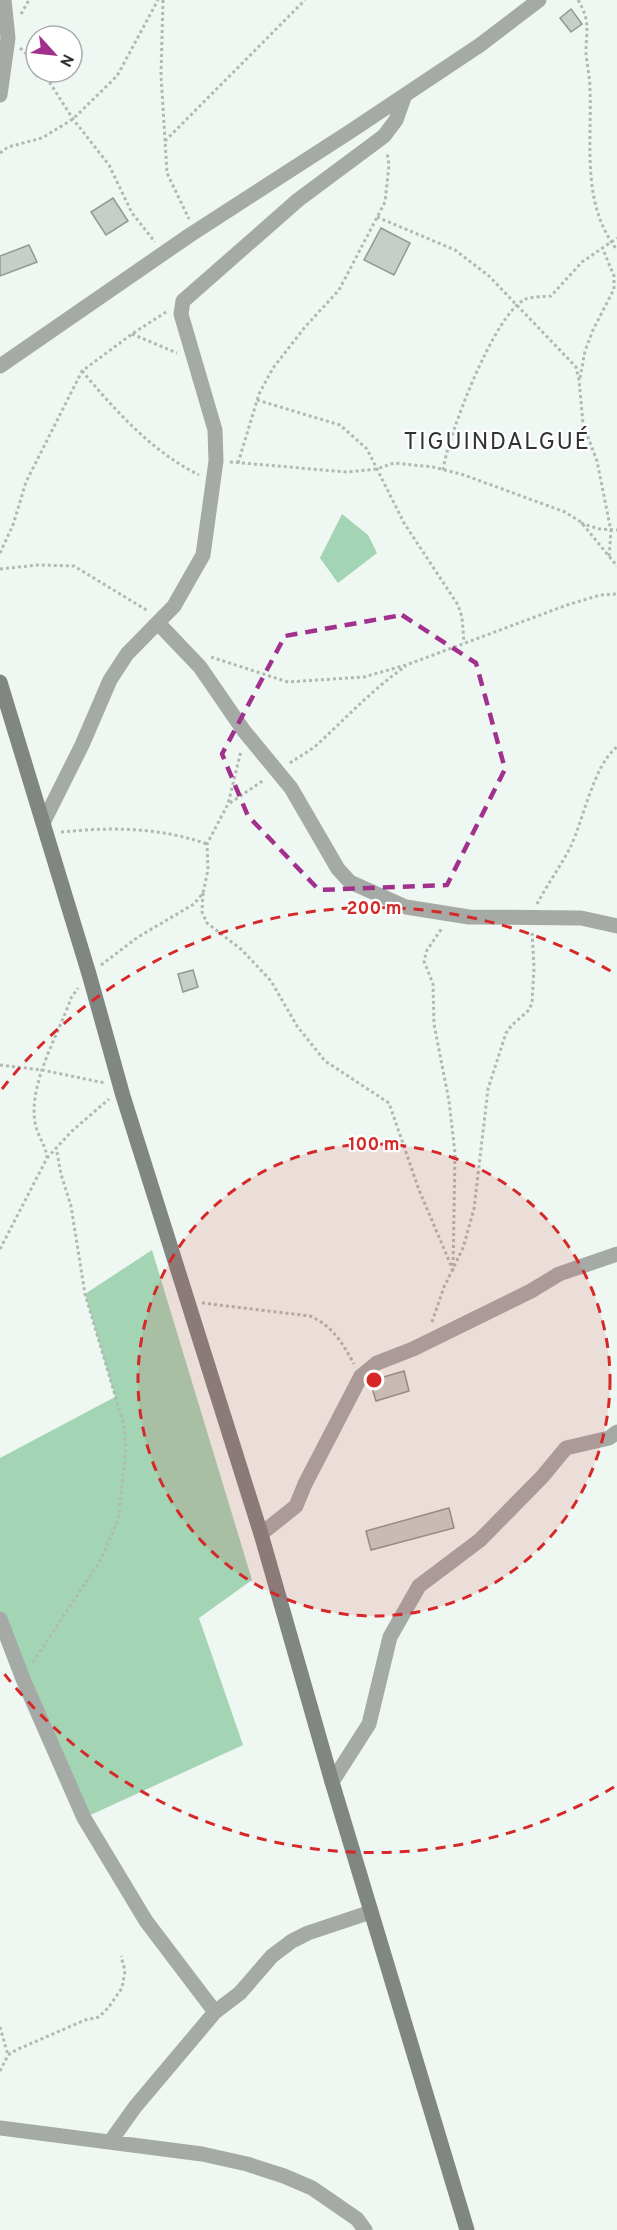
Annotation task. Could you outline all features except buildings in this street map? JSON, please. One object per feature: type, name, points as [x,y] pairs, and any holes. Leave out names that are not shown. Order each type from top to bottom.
[{"type":"street","points":[[0,95],[8,38],[4,0]]},
{"type":"street","points":[[0,366],[163,253],[480,45],[533,2]]},
{"type":"street","points":[[44,828],[110,680],[127,654],[174,606],[203,555],[214,483],[215,430],[181,314],[183,301],[298,200],[384,136],[396,120],[405,96]]},
{"type":"street","points":[[158,623],[200,667],[244,731],[291,788],[338,869],[350,882],[406,907],[469,917],[581,918],[617,926]]},
{"type":"street","points":[[0,682],[89,974],[120,1086],[261,1534],[332,1782],[467,2230]]},
{"type":"street","points":[[261,1534],[296,1506],[361,1376],[377,1363],[425,1343],[531,1291],[559,1274],[617,1254]]},
{"type":"street","points":[[332,1782],[369,1724],[390,1637],[419,1586],[480,1540],[542,1477],[566,1448],[609,1438],[617,1432]]},
{"type":"street","points":[[0,1619],[23,1679],[84,1818],[146,1921],[215,2012]]},
{"type":"street","points":[[110,2142],[135,2107],[215,2012],[240,1993],[272,1956],[291,1941],[308,1933],[371,1912]]},
{"type":"street","points":[[0,2128],[202,2154],[247,2164],[312,2188],[357,2218],[365,2230]]},
{"type":"path","points":[[0,153],[8,147],[42,138],[73,119],[117,76],[158,0]]},
{"type":"path","points":[[163,0],[161,75],[167,173],[195,232]]},
{"type":"path","points":[[165,141],[305,0]]},
{"type":"path","points":[[578,0],[587,15],[586,55],[590,89],[590,163],[594,204],[617,250]]},
{"type":"path","points":[[51,84],[73,119],[109,165],[132,213],[163,253]]},
{"type":"path","points":[[238,463],[257,400],[273,368],[305,327],[339,290],[385,202],[389,165],[384,136]]},
{"type":"path","points":[[377,217],[455,250],[489,276],[576,367],[583,424],[597,461],[611,531],[609,558]]},
{"type":"path","points":[[443,470],[459,413],[490,343],[505,317],[524,299],[551,296],[582,262],[617,238]]},
{"type":"path","points":[[579,380],[592,330],[614,289],[614,276],[602,247]]},
{"type":"path","points":[[0,553],[13,525],[26,482],[82,371],[132,334],[183,301]]},
{"type":"path","points":[[132,334],[196,361]]},
{"type":"path","points":[[82,371],[110,405],[145,439],[180,466],[214,483]]},
{"type":"path","points":[[257,400],[340,425],[367,449],[404,523],[458,605],[462,617],[464,643]]},
{"type":"path","points":[[216,461],[347,472],[377,469],[394,464],[443,470],[464,475],[565,512],[599,529],[617,530]]},
{"type":"path","points":[[581,522],[617,566]]},
{"type":"path","points":[[0,568],[38,565],[74,566],[150,612],[158,623]]},
{"type":"path","points":[[204,652],[212,657],[288,682],[364,677],[409,664],[567,605],[617,594]]},
{"type":"path","points":[[228,804],[319,743],[377,687],[409,664]]},
{"type":"path","points":[[244,731],[239,765],[228,804],[207,844],[208,870],[202,912],[207,924],[242,950],[271,981],[297,1026],[325,1061],[389,1102],[419,1190],[453,1270]]},
{"type":"path","points":[[425,1343],[444,1287],[463,1248],[474,1209],[488,1089],[506,1033],[529,1010],[532,1003],[534,968],[531,918],[548,882],[570,848],[602,765],[610,752],[617,747]]},
{"type":"path","points":[[44,828],[140,829],[184,836],[207,844]]},
{"type":"path","points":[[46,1158],[46,1147],[36,1127],[38,1080],[71,998],[89,974],[138,937],[194,904],[203,893]]},
{"type":"path","points":[[451,914],[427,950],[424,961],[432,984],[434,1024],[449,1101],[455,1153],[453,1270]]},
{"type":"path","points":[[0,1065],[42,1070],[120,1086],[104,1106],[72,1131],[46,1158],[0,1249]]},
{"type":"path","points":[[23,1679],[100,1561],[118,1520],[126,1448],[123,1422],[85,1294],[71,1206],[61,1174],[56,1147]]},
{"type":"path","points":[[187,1300],[316,1318],[330,1328],[342,1343],[361,1376]]},
{"type":"path","points":[[0,2071],[8,2055],[85,2020],[99,2017],[122,1988],[125,1971],[121,1956]]},
{"type":"path","points":[[0,2027],[8,2055]]},
{"type":"highlighted area","points":[[402,615],[476,663],[505,769],[447,885],[319,890],[248,816],[222,754],[285,636]]},
{"type":"green space","points":[[342,514],[368,535],[377,553],[338,583],[320,558]]},
{"type":"green space","points":[[152,1250],[252,1580],[199,1618],[243,1745],[84,1818],[0,1619],[0,1458],[115,1397],[85,1294]]},
{"type":"district","name":"TIGUINDALGUÉ","points":[[497,443]]}]
